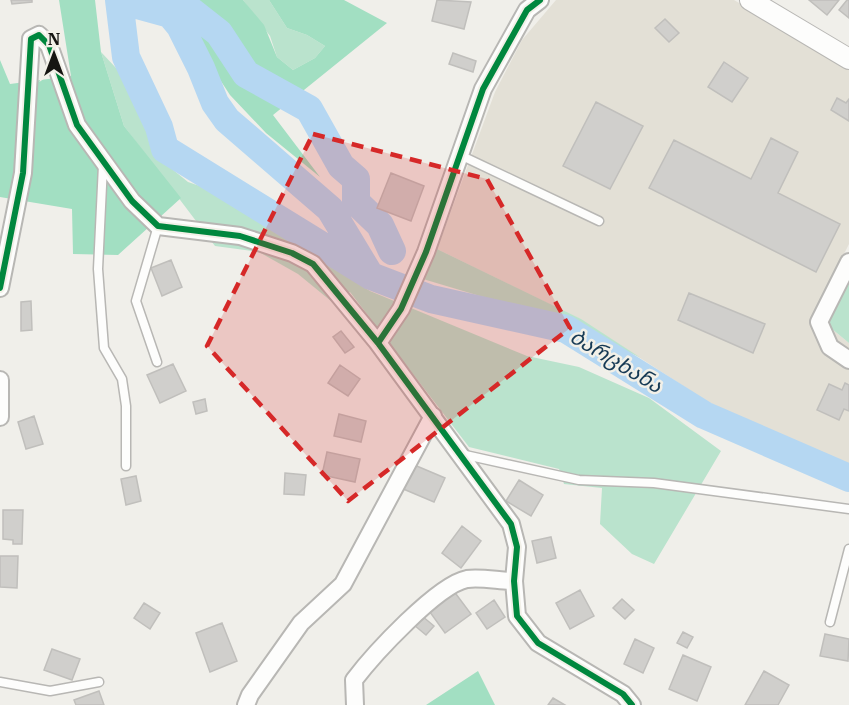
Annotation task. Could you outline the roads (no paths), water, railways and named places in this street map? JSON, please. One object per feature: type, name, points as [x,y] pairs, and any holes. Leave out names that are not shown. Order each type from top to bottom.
[{"type":"street","points":[[378,343],[401,309],[419,269],[483,89],[527,10],[540,0]]},
{"type":"street","points":[[750,0],[849,59]]},
{"type":"street","points":[[0,288],[23,173],[32,39],[39,35],[49,45],[77,125],[132,201],[158,226],[240,236],[303,258],[313,264],[378,343],[511,524],[517,547],[514,581],[517,616],[538,643],[623,694],[632,705]]},
{"type":"street","points":[[849,262],[819,322],[830,347],[849,360]]},
{"type":"street","points":[[0,380],[0,417]]},
{"type":"street","points":[[246,705],[250,695],[301,622],[343,584],[433,416]]},
{"type":"street","points":[[355,705],[354,680],[371,657],[438,595],[467,579],[514,581]]},
{"type":"lane","points":[[460,155],[599,221]]},
{"type":"lane","points":[[104,162],[98,269],[104,348],[122,379],[126,466]]},
{"type":"lane","points":[[157,362],[136,301],[158,226]]},
{"type":"lane","points":[[460,453],[579,480],[654,483],[849,509]]},
{"type":"lane","points":[[830,621],[849,549]]},
{"type":"lane","points":[[0,682],[50,691],[99,682]]},
{"type":"waterway","name":"ბარცხანა","points":[[119,0],[126,57],[159,127],[165,149],[371,276],[431,299],[566,329],[704,415],[849,478]]},
{"type":"waterway","name":"ბარცხანა","points":[[119,0],[170,14],[180,26],[215,103],[227,120],[330,209],[368,272]]},
{"type":"waterway","name":"ბარცხანა","points":[[177,0],[219,33],[246,74],[309,109],[341,166],[356,179],[356,202],[380,225],[392,251]]}]
